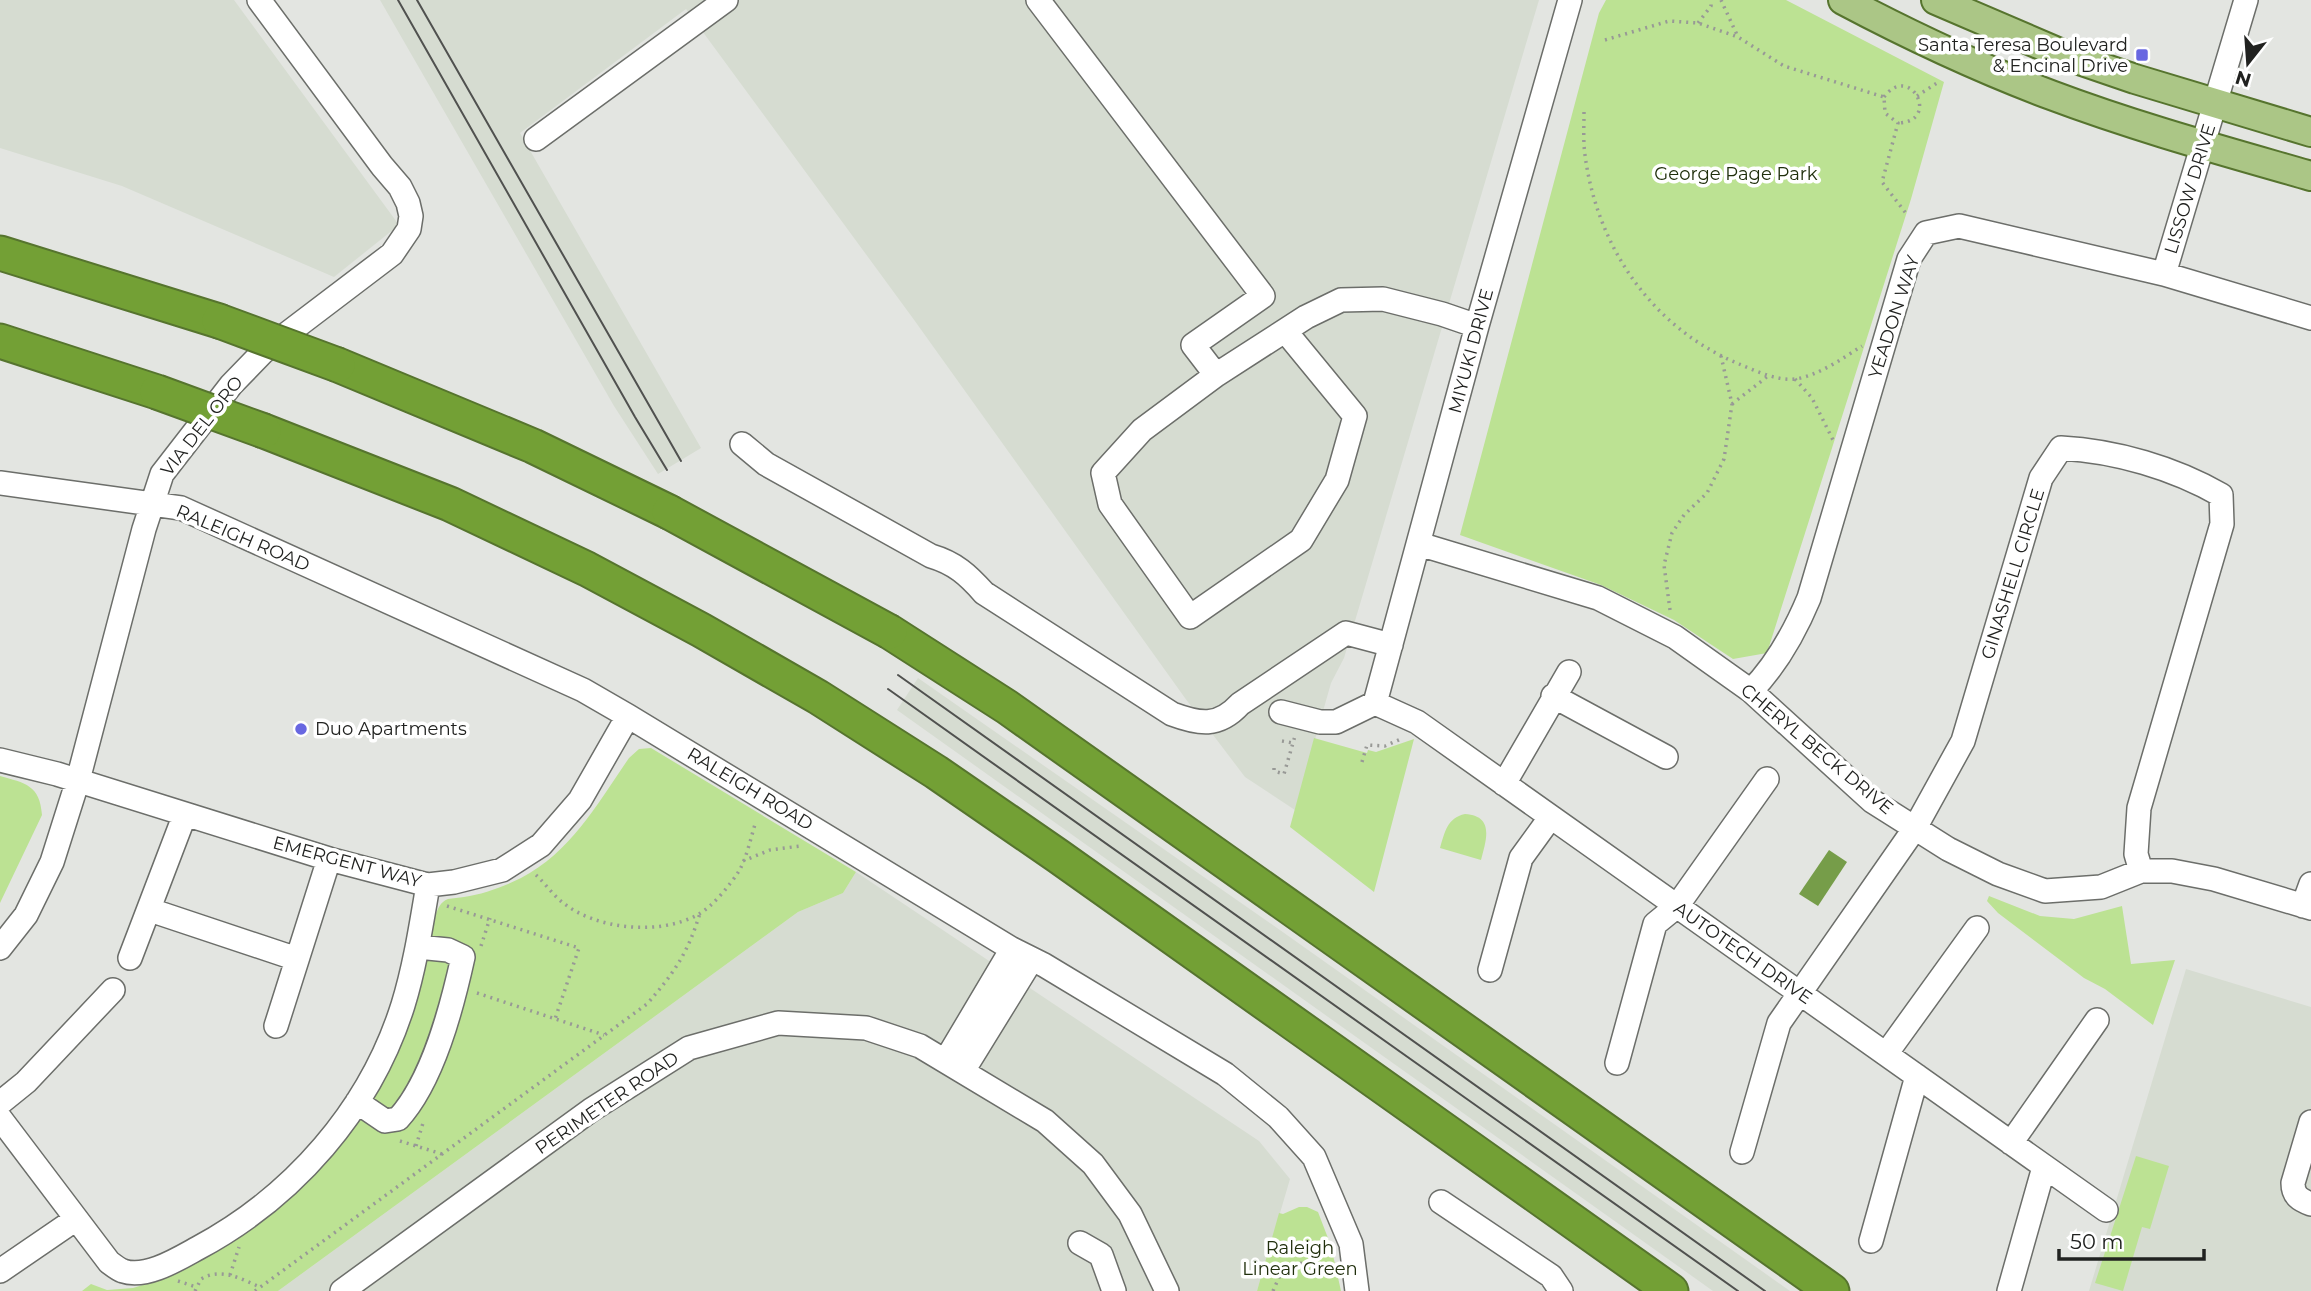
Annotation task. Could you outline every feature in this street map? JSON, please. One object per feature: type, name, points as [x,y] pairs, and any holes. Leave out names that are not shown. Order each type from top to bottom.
[{"type":"highway","points":[[0,253],[219,321],[338,365],[533,446],[669,512],[890,632],[1018,715],[1832,1291]]},
{"type":"highway","points":[[0,341],[158,392],[450,504],[587,569],[701,630],[818,697],[936,772],[1671,1291]]},
{"type":"main road","points":[[1843,0],[1954,55],[2052,96],[2204,146],[2311,176]]},
{"type":"main road","points":[[1936,0],[2062,54],[2311,132]]},
{"type":"street","name":"VIA DEL ORO","points":[[0,948],[26,915],[52,862],[78,780],[162,474],[231,385],[264,352],[392,254],[410,229],[408,202],[400,187],[259,0]]},
{"type":"street","points":[[536,139],[726,0]]},
{"type":"street","points":[[1038,0],[1264,296],[1194,345],[1216,375]]},
{"type":"street","name":"MIYUKI DRIVE","points":[[1375,703],[1477,326],[1570,0]]},
{"type":"street","name":"LISSOW DRIVE","points":[[2164,274],[2246,0]]},
{"type":"street","name":"YEADON WAY","points":[[1751,691],[1767,675],[1793,637],[1809,598],[1909,259],[1926,233],[1959,226],[2164,274],[2311,318]]},
{"type":"street","points":[[1286,332],[1355,416],[1337,480],[1301,540],[1190,617],[1110,505],[1103,473],[1142,430],[1216,375],[1306,317],[1341,300],[1383,299],[1477,326]]},
{"type":"street","points":[[742,444],[766,464],[931,556],[947,561],[967,573],[984,593],[1172,714],[1195,723],[1214,722],[1230,715],[1240,704],[1346,633],[1391,645]]},
{"type":"street","name":"GINASHELL CIRCLE","points":[[1915,828],[1963,741],[2042,478],[2061,448],[2096,450],[2193,479],[2221,495],[2222,524],[2139,808],[2136,854],[2141,871]]},
{"type":"street","name":"RALEIGH ROAD","points":[[0,484],[181,508],[583,690],[628,716],[1225,1074],[1278,1116],[1314,1157],[1351,1244],[1357,1291]]},
{"type":"street","name":"CHERYL BECK DRIVE","points":[[1419,544],[1598,598],[1675,637],[1751,691],[1872,801],[1948,849],[1998,874],[2045,891],[2101,887],[2141,871],[2172,871],[2214,879],[2307,907]]},
{"type":"street","points":[[1504,784],[1569,672]]},
{"type":"street","points":[[1553,696],[1666,757]]},
{"type":"street","points":[[1291,715],[1320,722],[1336,722],[1375,703]]},
{"type":"street","name":"AUTOTECH DRIVE","points":[[1375,703],[1417,722],[2106,1210]]},
{"type":"street","name":"EMERGENT WAY","points":[[0,760],[78,780],[329,859],[428,885],[454,882],[502,870],[541,845],[580,800],[628,716]]},
{"type":"street","points":[[1617,1063],[1655,924],[1677,906],[1766,779]]},
{"type":"street","points":[[130,958],[185,814]]},
{"type":"street","points":[[1490,970],[1521,858],[1550,818]]},
{"type":"street","points":[[1742,1152],[1779,1023],[1915,828]]},
{"type":"street","points":[[275,1026],[329,859]]},
{"type":"street","points":[[2307,907],[2311,884]]},
{"type":"street","points":[[0,1118],[109,1262],[122,1270],[136,1272],[152,1269],[194,1250],[236,1227],[275,1197],[313,1160],[357,1102],[383,1056],[402,1007],[418,947],[428,885]]},
{"type":"street","points":[[150,910],[297,959]]},
{"type":"street","points":[[1886,1054],[1977,929]]},
{"type":"street","points":[[357,1102],[385,1121],[398,1119],[411,1101],[435,1051],[448,1016],[463,957],[448,950],[418,947]]},
{"type":"street","points":[[1022,954],[955,1065],[1045,1122],[1093,1164],[1130,1214],[1167,1291]]},
{"type":"street","points":[[0,1103],[26,1082],[113,990]]},
{"type":"street","points":[[2011,1143],[2097,1020]]},
{"type":"street","name":"PERIMETER ROAD","points":[[342,1291],[591,1110],[689,1048],[778,1023],[866,1028],[920,1046],[955,1065]]},
{"type":"street","points":[[1871,1241],[1917,1076]]},
{"type":"street","points":[[2311,1122],[2293,1190],[2299,1199],[2311,1204]]},
{"type":"street","points":[[2009,1291],[2044,1167]]},
{"type":"street","points":[[1441,1202],[1551,1276],[1561,1291]]},
{"type":"street","points":[[0,1272],[76,1219]]},
{"type":"street","points":[[1080,1242],[1101,1255],[1114,1291]]},
{"type":"path","points":[[1698,23],[1711,0]]},
{"type":"path","points":[[1721,0],[1738,37]]},
{"type":"path","points":[[1605,40],[1669,21],[1698,23],[1738,37],[1784,66],[1884,97]]},
{"type":"path","points":[[1917,96],[1940,81]]},
{"type":"path","points":[[1894,87],[1913,90],[1920,102],[1917,114],[1909,122],[1898,123],[1888,118],[1884,97],[1894,87]]},
{"type":"path","points":[[1584,112],[1584,154],[1595,201],[1608,237],[1635,284],[1688,337],[1721,356],[1769,376],[1795,379],[1831,366],[1863,345]]},
{"type":"path","points":[[1898,123],[1882,182],[1908,216]]},
{"type":"path","points":[[1671,613],[1664,565],[1672,533],[1684,515],[1707,492],[1724,459],[1732,404],[1721,356]]},
{"type":"path","points":[[1732,404],[1769,376]]},
{"type":"path","points":[[1795,379],[1812,398],[1835,443]]},
{"type":"path","points":[[1275,768],[1274,771],[1284,774],[1293,743],[1291,715]]},
{"type":"path","points":[[1362,762],[1367,745],[1385,746],[1410,732]]},
{"type":"path","points":[[1282,741],[1293,743]]},
{"type":"path","points":[[255,1291],[647,1004],[674,973],[692,940],[700,914],[739,871],[756,821]]},
{"type":"path","points":[[743,861],[770,850],[800,846]]},
{"type":"path","points":[[536,875],[563,903],[593,919],[627,928],[655,928],[700,914]]},
{"type":"path","points":[[447,906],[579,948],[555,1019]]},
{"type":"path","points":[[466,990],[604,1035]]},
{"type":"path","points":[[230,1275],[240,1244]]},
{"type":"path","points":[[1273,1291],[1280,1275],[1291,1264],[1306,1263],[1329,1272]]},
{"type":"path","points":[[173,1279],[195,1289],[201,1279],[219,1273],[260,1287]]},
{"type":"shaded area","points":[[0,0],[234,0],[399,225],[334,277],[122,186],[0,148]]},
{"type":"shaded area","points":[[380,0],[1539,0],[1344,658],[1331,683],[1295,810],[1245,777],[686,9],[520,133],[701,448],[658,474],[614,406]]},
{"type":"shaded area","points":[[918,678],[1790,1291],[1713,1291],[897,710]]},
{"type":"shaded area","points":[[1829,850],[1847,862],[1818,906],[1799,894]]},
{"type":"shaded area","points":[[856,872],[1259,1141],[1290,1179],[1257,1291],[278,1291],[798,912],[843,893]]},
{"type":"shaded area","points":[[2186,969],[2311,1007],[2311,1291],[2089,1291]]},
{"type":"green space","name":"George Page Park","points":[[1606,0],[1786,0],[1944,82],[1911,199],[1767,653],[1733,659],[1674,620],[1601,585],[1460,535],[1599,13]]},
{"type":"green space","points":[[1314,738],[1367,753],[1368,750],[1376,752],[1414,739],[1374,892],[1290,827]]},
{"type":"green space","points":[[651,748],[856,872],[843,893],[798,912],[278,1291],[82,1291],[91,1284],[107,1290],[133,1288],[159,1280],[222,1247],[396,1052],[415,1002],[435,916],[441,904],[448,899],[471,896],[500,887],[539,867],[555,855],[582,825],[629,758],[639,749]]},
{"type":"green space","points":[[0,776],[30,787],[38,797],[42,815],[0,903]]},
{"type":"green space","points":[[1465,814],[1481,819],[1485,824],[1486,837],[1481,860],[1440,848],[1450,822]]},
{"type":"green space","points":[[1989,896],[2040,916],[2074,919],[2122,906],[2131,964],[2175,960],[2153,1025],[2105,989],[2084,978],[1998,913],[1987,901]]},
{"type":"green space","points":[[2136,1156],[2169,1166],[2150,1229],[2142,1227],[2123,1291],[2095,1283]]},
{"type":"green space","name":"Raleigh Linear Green","points":[[1299,1207],[1318,1212],[1331,1246],[1341,1291],[1257,1291],[1279,1213],[1283,1214]]},
{"type":"tram line","points":[[398,0],[667,470]]},
{"type":"tram line","points":[[417,0],[681,461]]},
{"type":"tram line","points":[[898,675],[1765,1291]]},
{"type":"tram line","points":[[888,689],[1738,1291]]},
{"type":"place","name":"Santa Teresa Boulevard & Encinal Drive","points":[[2142,55]]},
{"type":"place","name":"Duo Apartments","points":[[301,729]]}]
